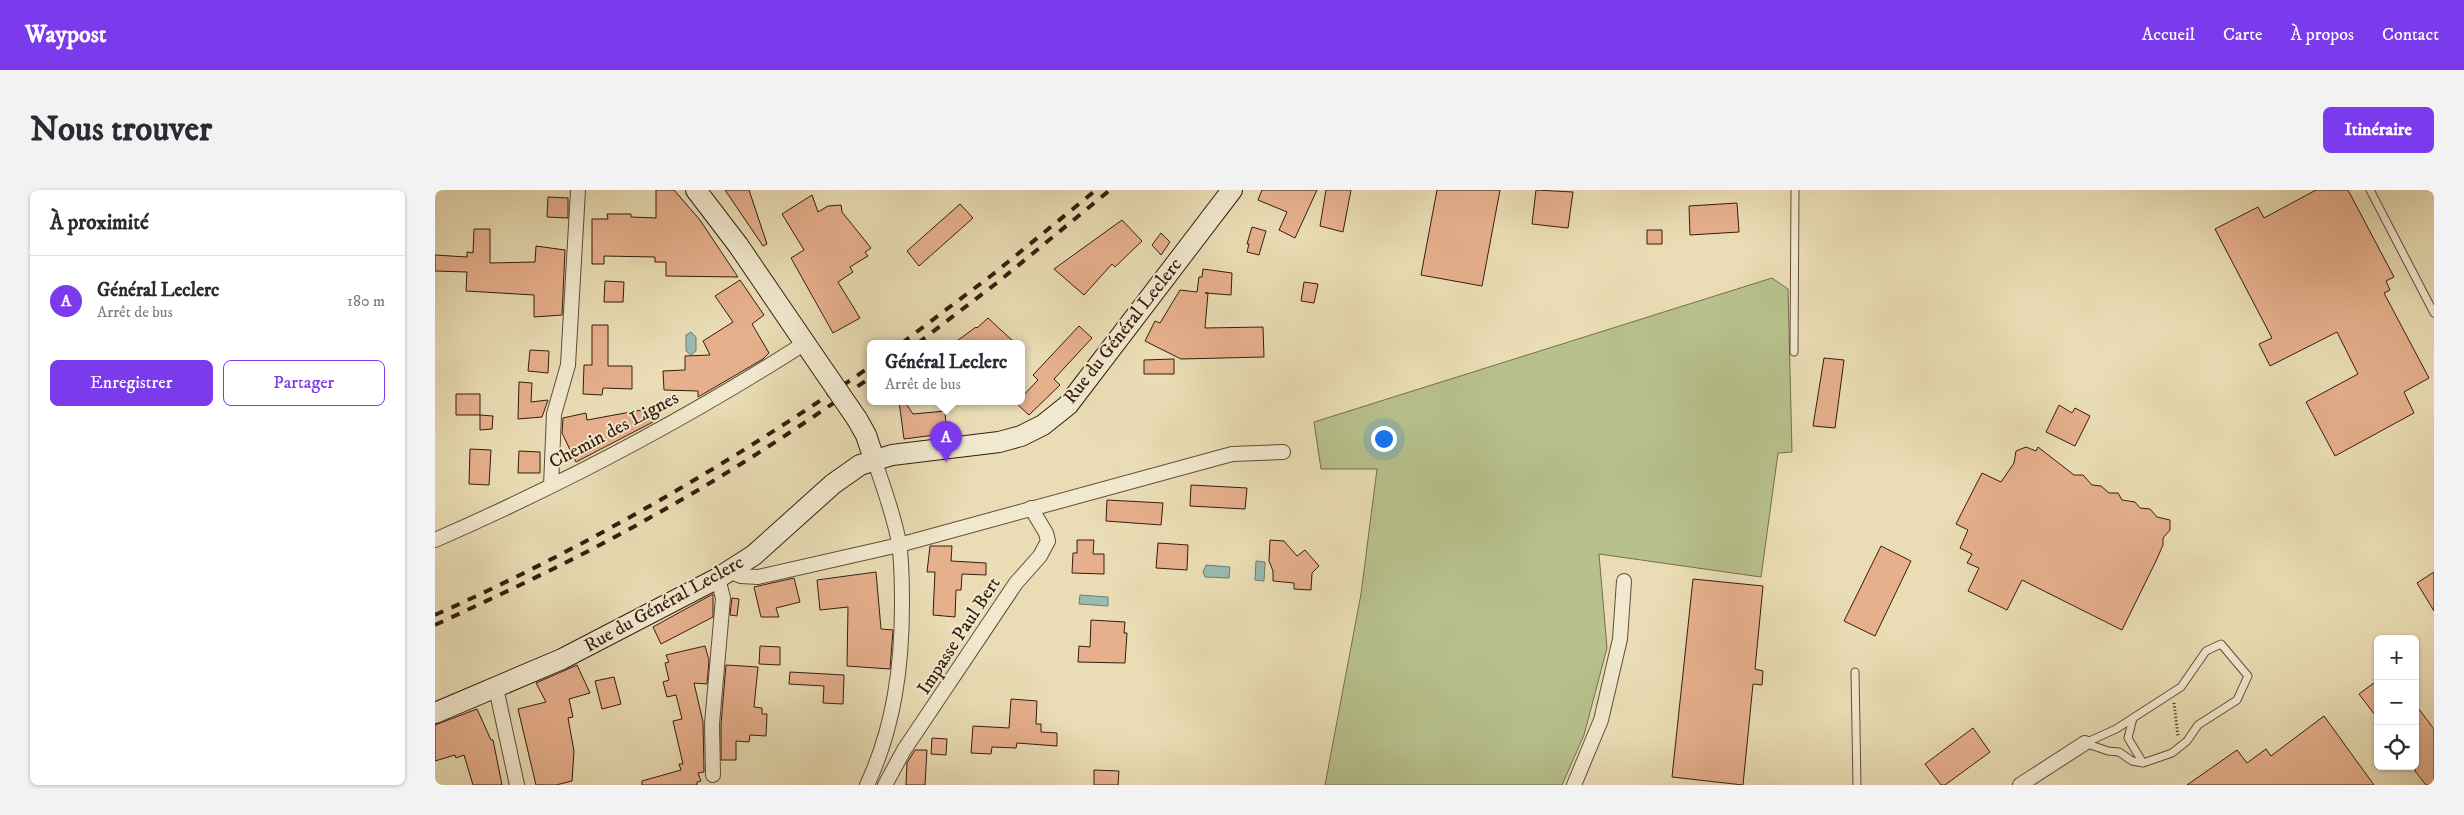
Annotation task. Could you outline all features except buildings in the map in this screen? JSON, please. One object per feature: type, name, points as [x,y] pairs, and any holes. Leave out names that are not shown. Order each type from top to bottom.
[{"type":"street","points":[[551,486],[554,414],[568,365],[578,190]]},
{"type":"street","points":[[696,190],[738,245],[857,419],[866,435],[898,540],[902,566],[900,673],[882,753],[867,785]]},
{"type":"street","name":"Rue du Général Leclerc","points":[[435,714],[570,654],[723,575],[753,555],[847,473],[874,459],[999,442],[1021,436],[1043,425],[1068,405],[1232,190]]},
{"type":"street","name":"Chemin des Lignes","points":[[435,540],[551,486],[659,429],[805,343]]},
{"type":"street","points":[[713,775],[713,708],[723,598],[723,575],[758,577],[898,540],[1031,508],[1232,454],[1283,452]]},
{"type":"street","name":"Impasse Paul Bert","points":[[885,785],[904,750],[1016,583],[1044,549],[1047,541],[1046,532],[1031,508]]},
{"type":"street","points":[[1574,785],[1601,720],[1620,639],[1624,581]]},
{"type":"street","points":[[496,688],[517,785]]},
{"type":"street","points":[[2020,785],[2085,743]]},
{"type":"lane","points":[[1794,352],[1795,190]]},
{"type":"lane","points":[[2369,190],[2434,313]]},
{"type":"lane","points":[[2221,644],[2248,676],[2237,700],[2198,725],[2183,744],[2172,753],[2143,763],[2132,761],[2119,752],[2107,751],[2085,743],[2103,736],[2181,687],[2206,651],[2221,644]]},
{"type":"lane","points":[[1855,672],[1857,785]]},
{"type":"lane","points":[[2133,718],[2128,738],[2143,763]]},
{"type":"path","points":[[2169,695],[2174,702],[2176,734],[2183,744]]},
{"type":"green space","points":[[1772,278],[1788,289],[1792,452],[1778,453],[1761,577],[1599,554],[1607,648],[1584,735],[1562,785],[1325,785],[1361,594],[1377,469],[1321,469],[1314,422]]},
{"type":"water","points":[[691,332],[696,337],[696,351],[691,355],[686,351],[686,335]]},
{"type":"water","points":[[1256,561],[1265,562],[1264,581],[1255,580]]},
{"type":"water","points":[[1206,565],[1230,567],[1229,578],[1205,577],[1203,572]]},
{"type":"water","points":[[1080,595],[1108,597],[1108,606],[1079,604]]},
{"type":"railway","points":[[906,340],[992,275],[1096,190]]},
{"type":"railway","points":[[922,340],[998,282],[1110,190]]},
{"type":"railway","points":[[435,615],[549,560],[659,501],[766,436],[867,369]]},
{"type":"railway","points":[[435,625],[625,532],[763,450],[867,380]]},
{"type":"place","name":"Général Leclerc","points":[[946,462]]}]
